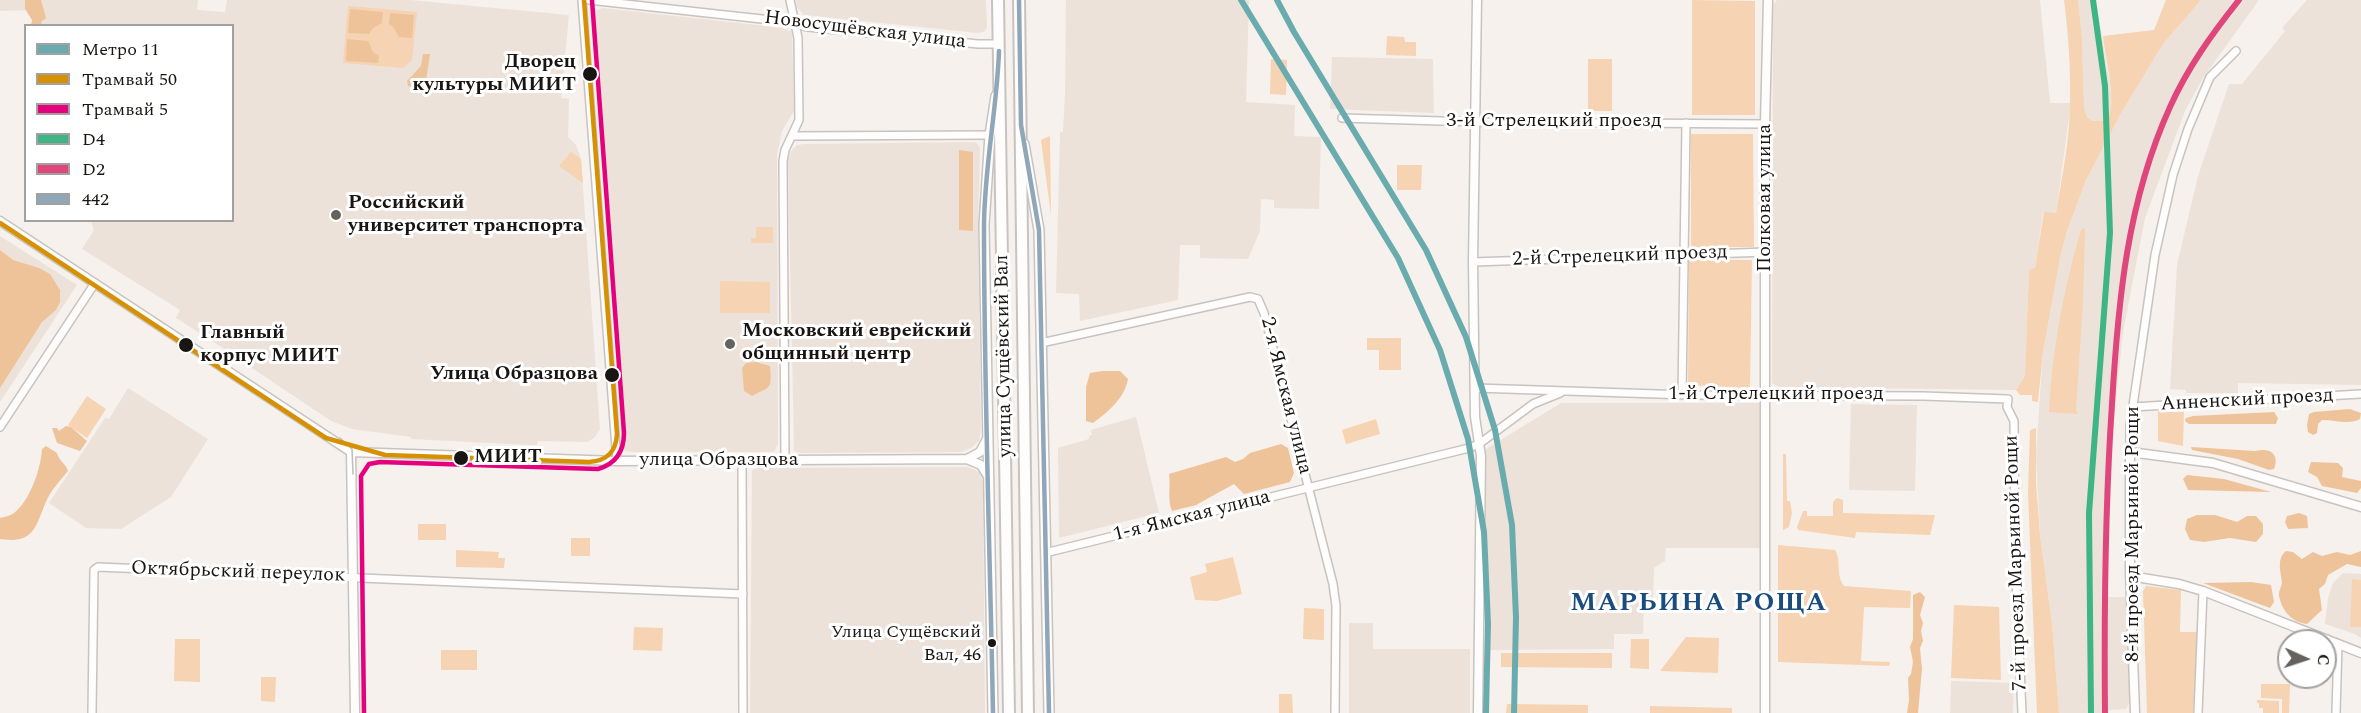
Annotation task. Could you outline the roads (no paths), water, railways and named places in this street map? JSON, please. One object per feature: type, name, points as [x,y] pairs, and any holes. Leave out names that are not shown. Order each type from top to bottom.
[{"type":"main road","name":"улица Сущёвский Вал","points":[[998,0],[1007,456],[1009,713]]},
{"type":"main road","name":"улица Сущёвский Вал","points":[[1019,0],[1028,713]]},
{"type":"main road","points":[[993,713],[984,225],[990,135],[998,82]]},
{"type":"main road","points":[[1021,125],[1039,230],[1049,713]]},
{"type":"street","points":[[582,0],[617,461]]},
{"type":"street","name":"Новосущёвская улица","points":[[589,0],[794,23],[808,27],[978,44],[999,44]]},
{"type":"street","points":[[784,461],[783,160],[785,150],[799,120],[800,103],[798,38],[790,0]]},
{"type":"street","points":[[1477,0],[1473,262],[1475,417],[1481,456],[1478,713]]},
{"type":"street","name":"Полковая улица","points":[[1765,713],[1768,0]]},
{"type":"street","name":"8-й проезд Марьиной Рощи","points":[[2135,713],[2130,576],[2130,452],[2132,407],[2155,255],[2173,175],[2188,129],[2210,77],[2236,51]]},
{"type":"street","name":"3-й Стрелецкий проезд","points":[[1342,118],[1474,122],[1766,124]]},
{"type":"street","points":[[1682,395],[1686,255],[1686,123]]},
{"type":"street","points":[[793,136],[990,135]]},
{"type":"street","points":[[0,221],[351,452],[356,713]]},
{"type":"street","name":"2-й Стрелецкий проезд","points":[[1473,262],[1767,252]]},
{"type":"street","points":[[0,427],[94,283]]},
{"type":"street","name":"2-я Ямская улица","points":[[1041,343],[1254,297],[1262,305],[1334,589],[1335,713]]},
{"type":"street","name":"1-й Стрелецкий проезд","points":[[1476,388],[1682,395],[1987,398]]},
{"type":"street","name":"1-й Стрелецкий проезд","points":[[1479,444],[1533,404],[1566,392]]},
{"type":"street","name":"Анненский проезд","points":[[2132,407],[2361,394]]},
{"type":"street","name":"7-й проезд Марьиной Рощи","points":[[1987,398],[2008,399],[2007,407],[2014,421],[2015,558],[2022,713]]},
{"type":"street","points":[[967,459],[980,452],[988,438]]},
{"type":"street","name":"1-я Ямская улица","points":[[1046,553],[1415,462],[1479,444]]},
{"type":"street","name":"улица Образцова","points":[[351,452],[617,461],[967,459]]},
{"type":"street","points":[[2130,452],[2213,463],[2361,507]]},
{"type":"street","points":[[967,459],[981,465],[988,478]]},
{"type":"street","points":[[742,460],[743,713]]},
{"type":"street","name":"Октябрьский переулок","points":[[92,713],[94,570],[98,567],[743,594]]},
{"type":"street","points":[[2130,576],[2179,584],[2203,591],[2361,653]]},
{"type":"street","points":[[2198,713],[2203,591]]},
{"type":"street","points":[[2336,713],[2338,644]]},
{"type":"tram line","name":"50","points":[[0,223],[326,438],[385,455],[589,462],[601,460],[612,451],[617,434],[584,0]]},
{"type":"tram line","name":"5","points":[[364,713],[361,476],[369,464],[380,462],[598,469],[614,460],[624,440],[592,0]]},
{"type":"tram line","points":[[340,438],[352,449],[353,474]]},
{"type":"metro line","name":"11","points":[[1241,0],[1398,258],[1440,350],[1468,439],[1484,532],[1488,624],[1486,713]]},
{"type":"metro line","name":"11","points":[[1277,0],[1426,250],[1466,337],[1495,430],[1512,525],[1516,617],[1514,713]]},
{"type":"place","name":"Дворец культуры МИИТ","points":[[590,74]]},
{"type":"place","name":"Российский университет транспорта","points":[[336,215]]},
{"type":"place","name":"Московский еврейский общинный центр","points":[[730,344]]},
{"type":"place","name":"Главный корпус МИИТ","points":[[186,345]]},
{"type":"place","name":"Улица Образцова","points":[[612,375]]},
{"type":"place","name":"МИИТ","points":[[461,458]]},
{"type":"place","name":"Улица Сущёвский Вал, 46","points":[[992,643]]},
{"type":"district","name":"МАРЬИНА РОЩА","points":[[1699,605]]}]
